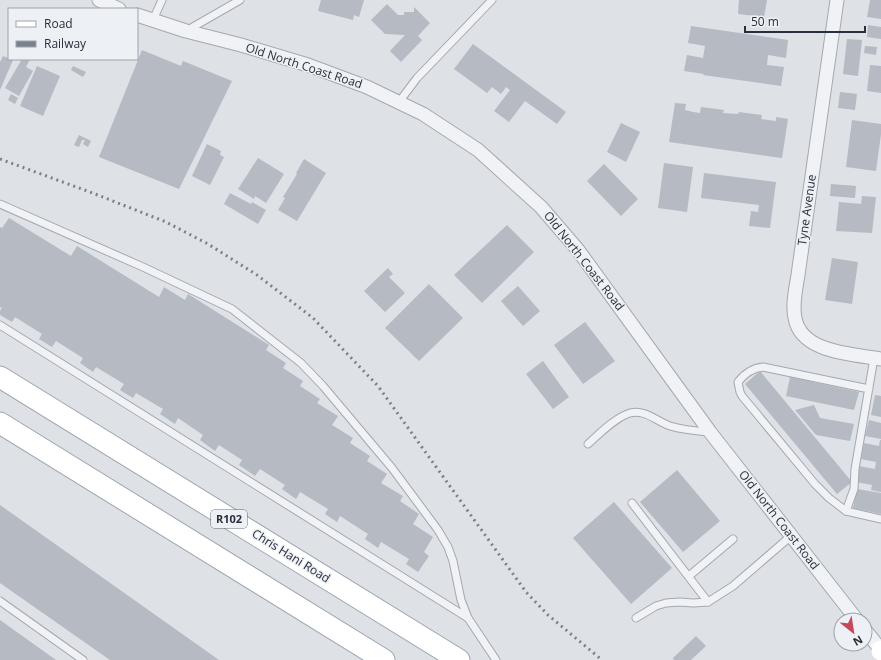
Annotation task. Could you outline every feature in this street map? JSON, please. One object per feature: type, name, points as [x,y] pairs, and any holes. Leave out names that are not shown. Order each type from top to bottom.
[{"type":"main road","name":"Chris Hani Road","points":[[0,377],[458,660]]},
{"type":"main road","points":[[0,423],[384,660]]},
{"type":"street","points":[[99,0],[117,8]]},
{"type":"street","name":"Tyne Avenue","points":[[838,0],[797,281],[794,318],[800,332],[808,340],[820,347],[842,353],[877,358]]},
{"type":"street","name":"Old North Coast Road","points":[[138,15],[186,31],[308,64],[367,86],[423,114],[478,150],[541,207],[578,250],[710,432],[851,612]]},
{"type":"street","points":[[873,640],[881,650]]},
{"type":"lane","points":[[153,20],[162,0]]},
{"type":"lane","points":[[186,31],[240,0]]},
{"type":"lane","points":[[399,102],[417,78],[492,0]]},
{"type":"lane","points":[[0,204],[143,267],[232,309],[301,363],[328,391],[392,468],[438,530],[448,547],[453,561],[461,600],[468,618],[496,660]]},
{"type":"lane","points":[[0,325],[468,618]]},
{"type":"lane","points":[[846,511],[854,489],[855,470],[869,389],[877,358]]},
{"type":"lane","points":[[869,389],[763,367],[755,368],[742,376],[738,382],[742,396],[829,498],[846,511],[881,519]]},
{"type":"lane","points":[[588,444],[621,417],[630,413],[639,412],[669,426],[686,430],[710,432]]},
{"type":"lane","points":[[632,502],[708,602]]},
{"type":"lane","points":[[636,618],[656,606],[666,603],[680,602],[693,604],[708,602],[733,586],[791,536]]},
{"type":"lane","points":[[688,576],[733,538]]},
{"type":"lane","points":[[0,601],[83,660]]},
{"type":"building","points":[[321,0],[364,0],[359,17],[354,15],[353,20],[318,11]]},
{"type":"building","points":[[739,0],[767,0],[764,17],[738,14]]},
{"type":"building","points":[[870,0],[881,0],[881,19],[867,17]]},
{"type":"building","points":[[387,4],[398,15],[404,15],[404,12],[414,12],[414,7],[430,23],[418,36],[422,40],[401,62],[390,51],[405,35],[385,34],[371,20]]},
{"type":"building","points":[[868,25],[881,27],[881,39],[867,37]]},
{"type":"building","points":[[691,26],[788,40],[786,58],[768,55],[767,65],[784,67],[781,86],[684,71],[687,55],[703,58],[705,46],[688,43]]},
{"type":"building","points":[[847,39],[862,40],[858,76],[843,74]]},
{"type":"building","points":[[473,44],[566,112],[557,124],[525,101],[509,122],[494,111],[510,90],[506,87],[501,94],[492,87],[487,93],[454,69]]},
{"type":"building","points":[[865,46],[877,47],[876,55],[864,53]]},
{"type":"building","points":[[142,50],[181,66],[183,61],[232,81],[179,189],[99,157]]},
{"type":"building","points":[[3,56],[8,58],[8,60],[13,60],[0,90],[0,62]]},
{"type":"building","points":[[21,60],[30,60],[26,67],[33,71],[19,96],[5,88]]},
{"type":"building","points":[[870,65],[881,66],[881,93],[867,91]]},
{"type":"building","points":[[37,66],[60,76],[43,116],[20,106]]},
{"type":"building","points":[[73,66],[86,72],[83,77],[71,70]]},
{"type":"building","points":[[840,92],[857,94],[855,110],[838,108]]},
{"type":"building","points":[[11,94],[18,98],[15,104],[8,100]]},
{"type":"building","points":[[675,103],[686,104],[685,110],[700,113],[701,107],[724,110],[723,113],[738,114],[739,112],[762,115],[761,119],[768,120],[776,121],[776,117],[788,119],[782,158],[669,142]]},
{"type":"building","points":[[852,120],[881,124],[876,171],[846,167]]},
{"type":"building","points":[[621,123],[640,132],[626,162],[607,152]]},
{"type":"building","points":[[79,135],[91,141],[88,147],[83,144],[85,140],[82,140],[79,147],[74,145]]},
{"type":"building","points":[[207,144],[221,151],[220,155],[224,157],[210,185],[192,176]]},
{"type":"building","points":[[258,158],[284,174],[266,203],[255,196],[254,199],[238,189]]},
{"type":"building","points":[[304,159],[326,173],[297,221],[278,210],[285,198],[283,197]]},
{"type":"building","points":[[664,163],[693,167],[687,212],[658,208]]},
{"type":"building","points":[[604,164],[638,199],[621,216],[587,181]]},
{"type":"building","points":[[704,173],[776,182],[770,228],[749,226],[751,211],[758,212],[759,205],[701,198]]},
{"type":"building","points":[[831,184],[856,186],[855,198],[830,196]]},
{"type":"building","points":[[230,193],[251,204],[252,202],[266,210],[258,224],[224,204]]},
{"type":"building","points":[[862,196],[876,197],[872,233],[836,231],[839,202],[861,204]]},
{"type":"building","points":[[9,218],[71,256],[77,246],[159,297],[164,287],[185,300],[188,294],[269,345],[266,350],[286,363],[283,368],[303,381],[300,386],[320,399],[317,403],[338,416],[332,425],[353,438],[350,443],[370,456],[367,461],[387,474],[381,483],[403,496],[400,501],[419,514],[413,524],[433,537],[424,552],[429,556],[418,572],[406,564],[409,559],[381,542],[378,548],[365,539],[368,534],[340,516],[337,522],[325,514],[328,509],[300,492],[296,499],[282,489],[285,485],[260,469],[255,476],[239,465],[242,460],[219,445],[215,451],[200,440],[203,435],[178,418],[175,424],[160,414],[163,409],[136,393],[133,398],[120,390],[124,384],[96,367],[93,372],[80,363],[83,358],[56,341],[52,347],[39,339],[42,334],[15,317],[12,322],[0,315],[2,308],[0,307],[0,227],[2,228]]},
{"type":"building","points":[[507,225],[534,252],[482,303],[454,275]]},
{"type":"building","points":[[832,258],[858,262],[852,304],[825,300]]},
{"type":"building","points":[[388,268],[393,274],[389,277],[405,293],[385,312],[364,291]]},
{"type":"building","points":[[429,284],[463,318],[419,361],[385,328]]},
{"type":"building","points":[[518,286],[540,311],[523,326],[501,301]]},
{"type":"building","points":[[585,322],[615,361],[583,384],[554,345]]},
{"type":"building","points":[[543,361],[569,397],[553,409],[526,374]]},
{"type":"building","points":[[760,371],[852,482],[837,494],[745,384]]},
{"type":"building","points":[[790,377],[859,392],[854,410],[786,396]]},
{"type":"building","points":[[875,395],[881,396],[881,417],[871,415]]},
{"type":"building","points":[[814,405],[820,418],[854,424],[850,441],[816,435],[795,410]]},
{"type":"building","points":[[869,420],[881,423],[881,439],[865,436]]},
{"type":"building","points":[[880,440],[881,492],[871,490],[872,485],[856,482],[859,466],[875,469],[876,462],[861,459],[864,443],[879,446]]},
{"type":"building","points":[[677,470],[720,521],[683,552],[640,502]]},
{"type":"building","points":[[857,489],[881,493],[881,514],[853,508]]},
{"type":"building","points":[[614,502],[672,568],[631,604],[573,538]]},
{"type":"building","points":[[0,505],[219,660],[110,660],[0,583]]},
{"type":"building","points":[[0,620],[56,660],[0,660]]},
{"type":"building","points":[[696,636],[706,646],[691,660],[674,660],[673,658]]},
{"type":"railway","points":[[0,159],[166,222],[208,244],[257,275],[313,318],[378,386],[526,592],[548,615],[602,660]]}]
